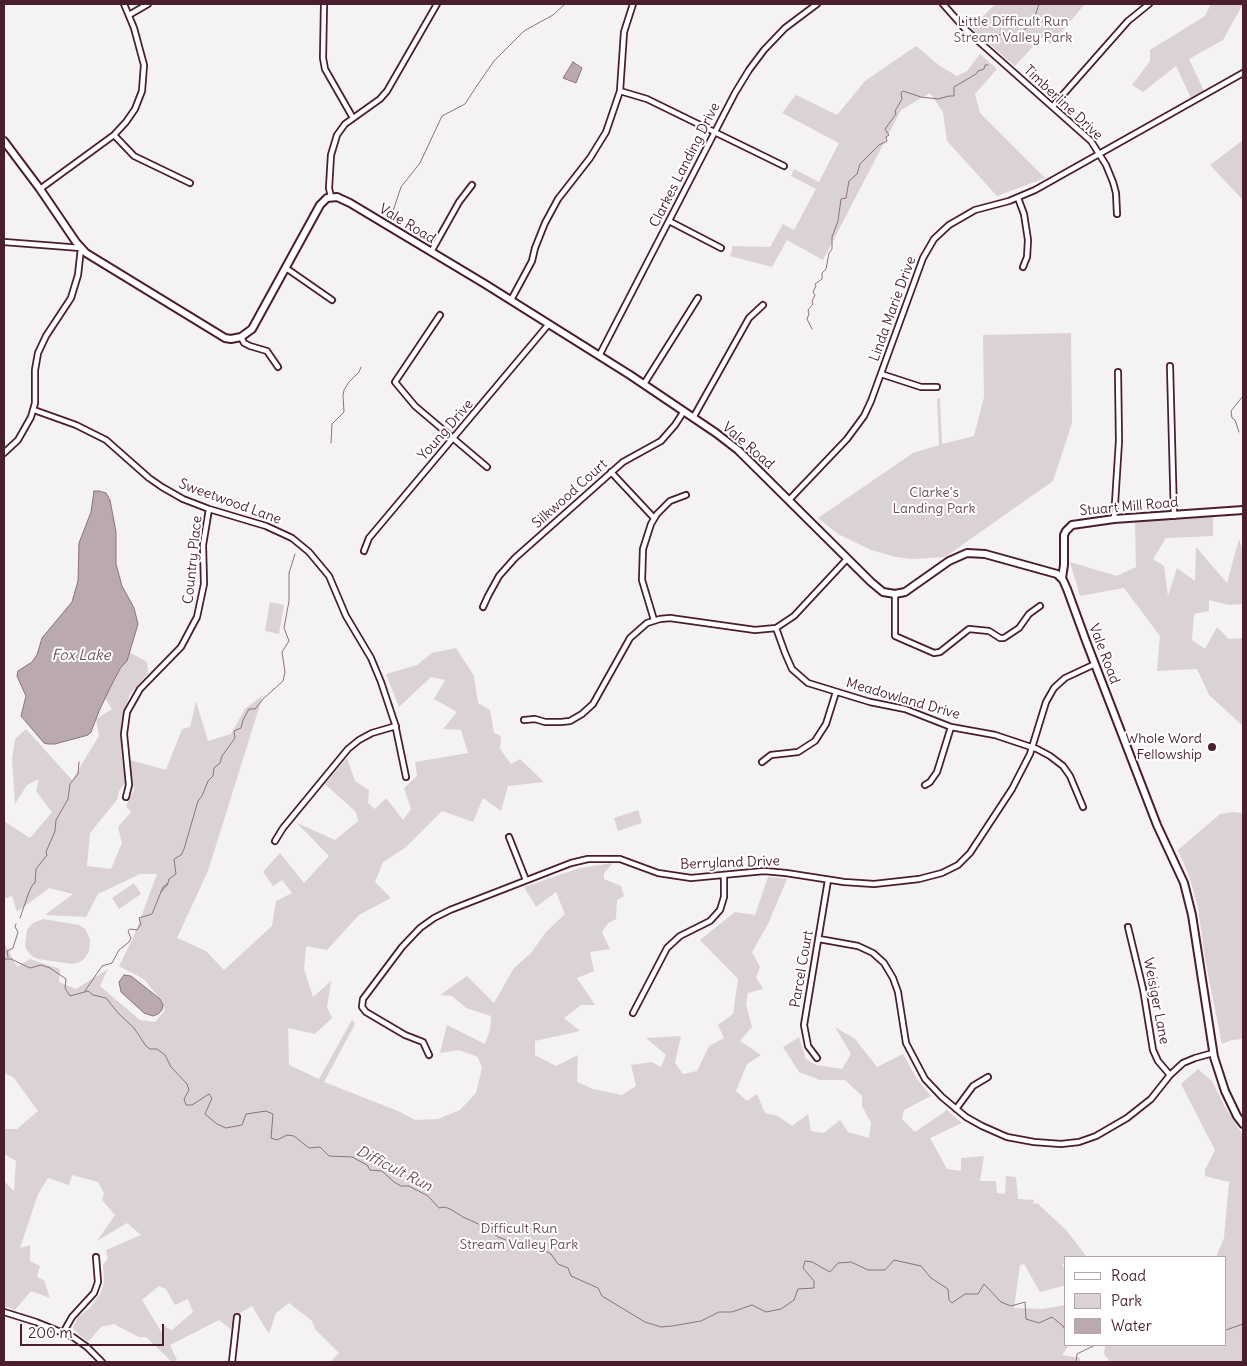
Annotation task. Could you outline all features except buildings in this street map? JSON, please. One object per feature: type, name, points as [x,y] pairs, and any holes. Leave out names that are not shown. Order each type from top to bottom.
[{"type":"main road","points":[[4,141],[81,248],[92,257],[219,335],[231,339],[242,337],[252,329],[320,205],[331,197]]},
{"type":"main road","name":"Vale Road","points":[[331,197],[337,197],[350,203],[511,300],[684,411],[738,450],[878,588],[887,593],[895,594]]},
{"type":"main road","name":"Stuart Mill Road","points":[[1062,578],[1064,565],[1063,540],[1066,531],[1077,524],[1114,519],[1243,510]]},
{"type":"main road","points":[[895,594],[910,589],[948,561],[967,553],[985,554],[1049,570],[1062,578]]},
{"type":"main road","name":"Vale Road","points":[[1062,578],[1157,825],[1187,893],[1214,1053],[1225,1091],[1243,1124]]},
{"type":"street","points":[[40,189],[114,135],[131,115],[139,100],[143,83],[144,65],[142,54],[124,4]]},
{"type":"street","points":[[129,15],[148,4]]},
{"type":"street","points":[[324,4],[323,58],[325,69],[353,118]]},
{"type":"street","points":[[331,197],[329,188],[334,142],[340,130],[353,118],[380,99],[387,91],[438,4]]},
{"type":"street","points":[[511,300],[532,261],[545,223],[558,199],[590,158],[606,132],[620,91],[624,32],[633,4]]},
{"type":"street","name":"Clarkes Landing Drive","points":[[600,356],[736,92],[760,55],[785,28],[817,4]]},
{"type":"street","name":"Timberline Drive","points":[[943,4],[966,30],[1085,134],[1100,153],[1113,182],[1116,193],[1117,214]]},
{"type":"street","points":[[1053,106],[1128,21],[1149,4]]},
{"type":"street","name":"Linda Marie Drive","points":[[789,500],[855,430],[869,406],[920,266],[934,239],[949,224],[975,210],[1018,198],[1243,73]]},
{"type":"street","points":[[620,91],[647,99],[784,166]]},
{"type":"street","points":[[114,135],[134,156],[190,183]]},
{"type":"street","points":[[431,252],[459,202],[472,185]]},
{"type":"street","points":[[1018,198],[1024,214],[1028,240],[1027,257],[1023,266]]},
{"type":"street","points":[[669,221],[721,248]]},
{"type":"street","points":[[4,242],[81,248],[78,275],[70,298],[46,336],[38,353],[35,370],[34,410],[25,430],[18,440],[4,453]]},
{"type":"street","points":[[286,268],[332,300]]},
{"type":"street","points":[[644,384],[698,298]]},
{"type":"street","points":[[693,418],[749,318],[763,305]]},
{"type":"street","points":[[440,315],[395,382],[415,406],[487,467]]},
{"type":"street","name":"Young Drive","points":[[364,551],[368,538],[548,325]]},
{"type":"street","points":[[242,337],[244,343],[267,351],[278,367]]},
{"type":"street","points":[[1170,366],[1174,516]]},
{"type":"street","points":[[1114,519],[1119,441],[1118,372]]},
{"type":"street","points":[[881,374],[921,387],[937,386]]},
{"type":"street","name":"Sweetwood Lane","points":[[34,410],[76,425],[106,440],[162,487],[183,499],[266,526],[297,542],[316,558],[329,576],[346,616],[371,658],[381,682],[396,726],[406,776]]},
{"type":"street","name":"Silkwood Court","points":[[483,607],[500,576],[515,558],[611,472],[631,457],[660,441],[675,425],[684,411]]},
{"type":"street","points":[[611,472],[654,518]]},
{"type":"street","points":[[654,620],[641,573],[643,548],[654,518],[670,501],[686,495]]},
{"type":"street","name":"Country Place","points":[[126,797],[129,784],[124,734],[127,712],[140,689],[181,647],[197,617],[204,584],[203,548],[209,509]]},
{"type":"street","points":[[524,720],[535,719],[545,722],[562,722],[582,714],[594,702],[630,638],[640,628],[654,620],[678,619],[755,630],[776,628],[794,616],[847,559]]},
{"type":"street","points":[[895,594],[896,636],[934,653],[940,652],[969,629],[989,631],[1000,638],[1004,638],[1019,628],[1029,614],[1040,606]]},
{"type":"street","name":"Meadowland Drive","points":[[776,628],[789,662],[797,674],[808,683],[870,702],[911,711],[951,727],[996,734],[1033,748],[1050,756],[1063,766],[1070,776],[1083,807]]},
{"type":"street","name":"Berryland Drive","points":[[429,1055],[423,1042],[406,1035],[366,1012],[362,1007],[363,999],[402,947],[428,921],[450,910],[571,863],[600,858],[620,859],[658,873],[679,877],[701,877],[764,871],[786,872],[859,884],[919,879],[942,873],[954,868],[965,860],[976,847],[1012,790],[1033,748],[1046,702],[1054,688],[1064,678],[1095,664]]},
{"type":"street","points":[[762,762],[772,755],[798,752],[815,741],[826,724],[836,692]]},
{"type":"street","points":[[276,842],[283,828],[348,749],[372,733],[396,726]]},
{"type":"street","points":[[925,785],[930,782],[937,772],[951,727]]},
{"type":"street","points":[[509,837],[526,880]]},
{"type":"street","points":[[633,1013],[667,948],[680,936],[710,921],[720,910],[724,897],[724,875]]},
{"type":"street","name":"Parcel Court","points":[[817,1058],[808,1044],[804,1026],[828,880]]},
{"type":"street","name":"Weisiger Lane","points":[[1128,927],[1143,989],[1153,1050],[1158,1061],[1170,1076]]},
{"type":"street","points":[[819,939],[858,946],[873,953],[884,963],[893,978],[898,992],[904,1036],[910,1053],[928,1083],[956,1109],[982,1126],[1007,1136],[1034,1142],[1070,1143],[1096,1136],[1127,1118],[1151,1099],[1170,1076],[1188,1060],[1214,1053]]},
{"type":"street","points":[[956,1109],[973,1086],[988,1077]]},
{"type":"street","points":[[64,1333],[72,1317],[94,1293],[98,1282],[96,1256]]},
{"type":"street","points":[[4,1312],[64,1333],[80,1342],[102,1362]]},
{"type":"street","points":[[232,1362],[237,1316]]},
{"type":"green space","name":"Little Difficult Run Stream Valley Park","points":[[996,4],[1085,4],[1051,44],[1042,37],[1015,66],[972,29]]},
{"type":"green space","points":[[1211,4],[1243,4],[1223,40],[1189,59],[1204,91],[1191,98],[1176,66],[1143,92],[1132,85],[1150,61],[1150,50],[1205,16]]},
{"type":"green space","name":"Little Difficult Run Stream Valley Park","points":[[916,46],[940,66],[957,76],[967,71],[980,54],[997,69],[975,94],[980,113],[1045,178],[997,196],[947,141],[943,112],[930,93],[901,110],[823,260],[787,240],[772,267],[730,256],[732,246],[770,247],[783,224],[794,230],[816,189],[791,176],[794,169],[819,182],[839,143],[782,113],[796,95],[837,115],[865,81]]},
{"type":"green space","points":[[1243,140],[1243,203],[1241,198],[1210,165]]},
{"type":"green space","name":"Clarke's Landing Park","points":[[1071,333],[1072,423],[1053,481],[945,557],[913,559],[896,557],[871,550],[838,534],[818,518],[913,453],[939,445],[937,399],[940,398],[942,444],[974,436],[984,397],[983,335]]},
{"type":"green space","points":[[1213,517],[1213,536],[1166,538],[1153,559],[1164,566],[1168,596],[1177,568],[1195,581],[1196,547],[1227,583],[1239,539],[1243,551],[1243,604],[1229,605],[1209,600],[1209,611],[1194,614],[1192,640],[1205,649],[1217,627],[1229,639],[1243,638],[1243,726],[1209,695],[1197,669],[1157,671],[1160,636],[1124,588],[1080,596],[1070,562],[1117,576],[1136,567],[1135,521]]},
{"type":"green space","points":[[270,602],[284,605],[279,634],[265,631]]},
{"type":"green space","name":"Difficult Run Stream Valley Park","points":[[456,648],[474,676],[478,703],[490,710],[494,733],[501,736],[500,749],[511,764],[520,759],[544,782],[508,786],[501,811],[483,798],[473,822],[442,811],[405,848],[383,862],[375,882],[391,898],[359,915],[327,950],[306,946],[304,969],[313,997],[331,981],[327,1007],[332,1018],[315,1034],[288,1028],[289,1065],[319,1079],[352,1020],[355,1024],[324,1082],[398,1111],[415,1120],[438,1119],[460,1110],[476,1093],[482,1068],[478,1057],[459,1050],[440,1053],[447,1025],[485,1044],[490,1030],[491,1016],[466,1008],[452,996],[440,995],[467,976],[494,1003],[514,968],[531,953],[546,932],[565,914],[556,892],[536,907],[524,887],[580,868],[613,863],[604,873],[604,879],[621,886],[624,896],[617,900],[616,919],[608,923],[602,932],[610,949],[590,952],[594,971],[577,978],[595,1005],[581,1005],[564,1018],[580,1031],[535,1041],[535,1055],[556,1066],[578,1055],[577,1082],[593,1089],[622,1095],[636,1086],[631,1065],[651,1062],[661,1067],[666,1055],[646,1038],[681,1036],[675,1063],[683,1074],[697,1071],[709,1046],[724,1038],[718,1025],[733,1014],[738,979],[700,940],[735,912],[755,915],[768,877],[787,879],[768,924],[752,952],[760,967],[756,977],[763,989],[748,993],[746,1004],[752,1027],[740,1041],[761,1055],[747,1064],[736,1091],[747,1101],[757,1094],[765,1113],[778,1116],[792,1126],[808,1114],[811,1131],[824,1133],[840,1120],[848,1132],[869,1138],[871,1123],[862,1106],[862,1096],[845,1080],[820,1080],[799,1072],[783,1047],[799,1037],[806,1059],[816,1065],[842,1069],[851,1054],[835,1027],[855,1039],[877,1067],[903,1054],[917,1079],[931,1096],[904,1110],[902,1119],[915,1132],[947,1110],[962,1123],[930,1138],[947,1169],[961,1171],[961,1158],[984,1156],[980,1181],[996,1181],[997,1193],[1005,1194],[1006,1176],[1016,1177],[1018,1199],[1034,1200],[1033,1204],[1037,1203],[1066,1230],[1086,1256],[1064,1256],[1064,1264],[1062,1264],[1064,1268],[1064,1286],[1040,1292],[1024,1264],[1020,1265],[1014,1308],[1042,1309],[1064,1305],[1064,1346],[1068,1346],[1062,1355],[1080,1358],[1080,1362],[330,1362],[339,1353],[315,1329],[312,1321],[289,1303],[276,1313],[269,1334],[252,1306],[240,1313],[233,1331],[219,1320],[170,1345],[177,1360],[172,1362],[146,1337],[139,1337],[114,1324],[101,1327],[88,1342],[74,1330],[73,1327],[78,1317],[91,1307],[101,1292],[104,1282],[103,1265],[108,1258],[106,1250],[141,1235],[127,1223],[97,1241],[115,1215],[102,1200],[104,1193],[98,1182],[72,1175],[69,1185],[48,1178],[38,1194],[20,1248],[30,1245],[30,1261],[40,1266],[37,1277],[44,1280],[50,1298],[31,1291],[15,1310],[4,1306],[4,1181],[14,1191],[16,1161],[4,1154],[4,1129],[17,1129],[38,1111],[13,1077],[4,1073],[4,942],[17,967],[30,959],[60,969],[59,982],[76,989],[108,969],[100,986],[140,1020],[155,1022],[165,1010],[160,999],[144,979],[119,966],[134,936],[157,874],[140,874],[98,894],[86,917],[45,915],[73,894],[49,888],[17,912],[12,896],[4,899],[4,821],[30,838],[52,812],[36,791],[39,779],[27,785],[15,804],[12,759],[15,739],[26,729],[72,780],[99,736],[96,719],[112,709],[105,698],[121,667],[127,661],[129,652],[147,662],[148,673],[130,694],[122,719],[121,750],[125,783],[119,791],[117,800],[90,833],[87,866],[111,869],[122,843],[118,827],[131,812],[126,806],[134,790],[130,760],[166,770],[182,729],[190,727],[196,701],[208,741],[231,734],[245,709],[263,695],[208,871],[177,938],[206,951],[224,970],[272,926],[276,901],[292,893],[282,880],[273,886],[263,872],[280,853],[304,883],[329,856],[297,823],[335,840],[358,821],[356,812],[325,784],[347,758],[355,781],[369,790],[368,803],[375,809],[386,798],[403,820],[411,809],[404,788],[417,776],[415,762],[468,753],[461,730],[443,729],[457,712],[434,699],[445,680],[431,677],[399,707],[386,674],[417,665],[432,653]],"holes":[[[159,1286],[166,1289],[175,1305],[188,1299],[193,1312],[172,1330],[162,1325],[162,1333],[142,1300]]]},
{"type":"green space","points":[[638,810],[642,823],[618,831],[614,818]]},
{"type":"green space","points":[[1243,813],[1243,1039],[1232,1040],[1222,1044],[1205,959],[1198,907],[1189,876],[1178,850],[1220,814]]},
{"type":"green space","points":[[134,883],[141,894],[119,909],[112,898]]},
{"type":"green space","points":[[43,919],[79,925],[85,929],[90,939],[89,951],[85,958],[73,964],[38,959],[32,956],[25,945],[27,930],[33,923]]},
{"type":"green space","points":[[1198,1069],[1212,1081],[1225,1107],[1243,1135],[1243,1362],[1110,1362],[1104,1354],[1105,1346],[1227,1346],[1227,1256],[1216,1256],[1224,1238],[1229,1182],[1205,1176],[1205,1170],[1215,1150],[1181,1084]]},
{"type":"water","points":[[573,62],[582,68],[576,83],[563,78]]},
{"type":"water","name":"Fox Lake","points":[[94,491],[106,493],[110,500],[116,532],[116,564],[122,586],[134,608],[138,624],[127,661],[121,667],[111,686],[91,732],[88,735],[55,744],[48,744],[44,743],[21,716],[26,696],[17,676],[18,671],[32,662],[37,655],[42,638],[72,602],[78,581],[79,543],[91,512]]},
{"type":"water","points":[[124,975],[131,976],[160,999],[163,1005],[162,1010],[158,1014],[153,1016],[144,1013],[121,992],[119,982]]},
{"type":"waterway","points":[[393,211],[401,187],[420,163],[442,116],[465,104],[494,61],[524,31],[553,15],[565,4]]},
{"type":"waterway","points":[[998,37],[1000,34],[1010,37],[1025,30],[1036,13],[1039,4]]},
{"type":"waterway","points":[[812,329],[807,319],[808,310],[813,304],[815,284],[822,279],[822,273],[826,269],[829,253],[832,249],[832,237],[838,221],[841,199],[846,198],[849,181],[857,174],[860,164],[879,145],[887,141],[886,137],[889,135],[885,129],[896,114],[895,111],[902,99],[901,93],[903,91],[921,97],[938,99],[954,96],[954,87],[984,69],[985,65],[988,65]]},
{"type":"waterway","points":[[331,443],[332,424],[344,412],[344,390],[361,367]]},
{"type":"waterway","points":[[1239,432],[1235,420],[1232,418],[1231,411],[1243,396]]},
{"type":"waterway","points":[[85,991],[102,966],[112,963],[119,950],[129,942],[131,938],[128,931],[130,929],[137,930],[141,924],[139,918],[152,914],[163,887],[176,874],[174,859],[181,855],[184,849],[198,801],[208,781],[213,776],[214,768],[220,763],[222,756],[235,738],[234,731],[241,728],[249,709],[255,709],[283,681],[285,672],[282,652],[289,641],[284,628],[289,601],[289,573],[295,554]]},
{"type":"waterway","points":[[20,918],[29,892],[35,883],[36,869],[47,855],[46,852],[55,831],[56,820],[68,799],[70,784],[78,774],[79,762]]},
{"type":"waterway","points":[[161,892],[168,884]]},
{"type":"waterway","points":[[8,957],[7,951],[13,948],[18,932],[15,927],[16,924]]},
{"type":"waterway","name":"Difficult Run","points":[[4,959],[11,959],[30,968],[41,965],[50,968],[66,979],[65,988],[70,996],[88,991],[93,995],[106,998],[134,1028],[146,1046],[150,1049],[157,1049],[165,1055],[171,1067],[187,1084],[189,1090],[184,1099],[186,1105],[192,1105],[209,1094],[212,1098],[205,1114],[217,1124],[226,1128],[242,1125],[246,1114],[266,1111],[273,1114],[271,1138],[277,1140],[287,1135],[294,1136],[309,1148],[320,1147],[329,1156],[352,1157],[367,1165],[370,1170],[382,1171],[401,1186],[409,1186],[428,1196],[439,1208],[445,1207],[452,1210],[485,1227],[498,1237],[531,1249],[544,1250],[551,1254],[558,1264],[568,1268],[571,1276],[598,1288],[602,1296],[645,1322],[661,1327],[672,1326],[701,1321],[719,1312],[732,1312],[752,1305],[766,1312],[781,1309],[794,1300],[798,1289],[814,1288],[814,1281],[803,1268],[805,1261],[812,1262],[830,1272],[838,1263],[851,1262],[868,1270],[885,1270],[894,1260],[921,1266],[931,1278],[948,1289],[949,1300],[952,1303],[965,1294],[978,1294],[984,1284],[1001,1302],[1011,1306],[1025,1302],[1026,1319],[1039,1323],[1052,1317],[1064,1328]]},
{"type":"waterway","name":"Difficult Run","points":[[1227,1330],[1243,1324]]},
{"type":"waterway","points":[[1076,1362],[1077,1354],[1093,1346]]},
{"type":"place","name":"Whole Word Fellowship","points":[[1212,747]]}]
